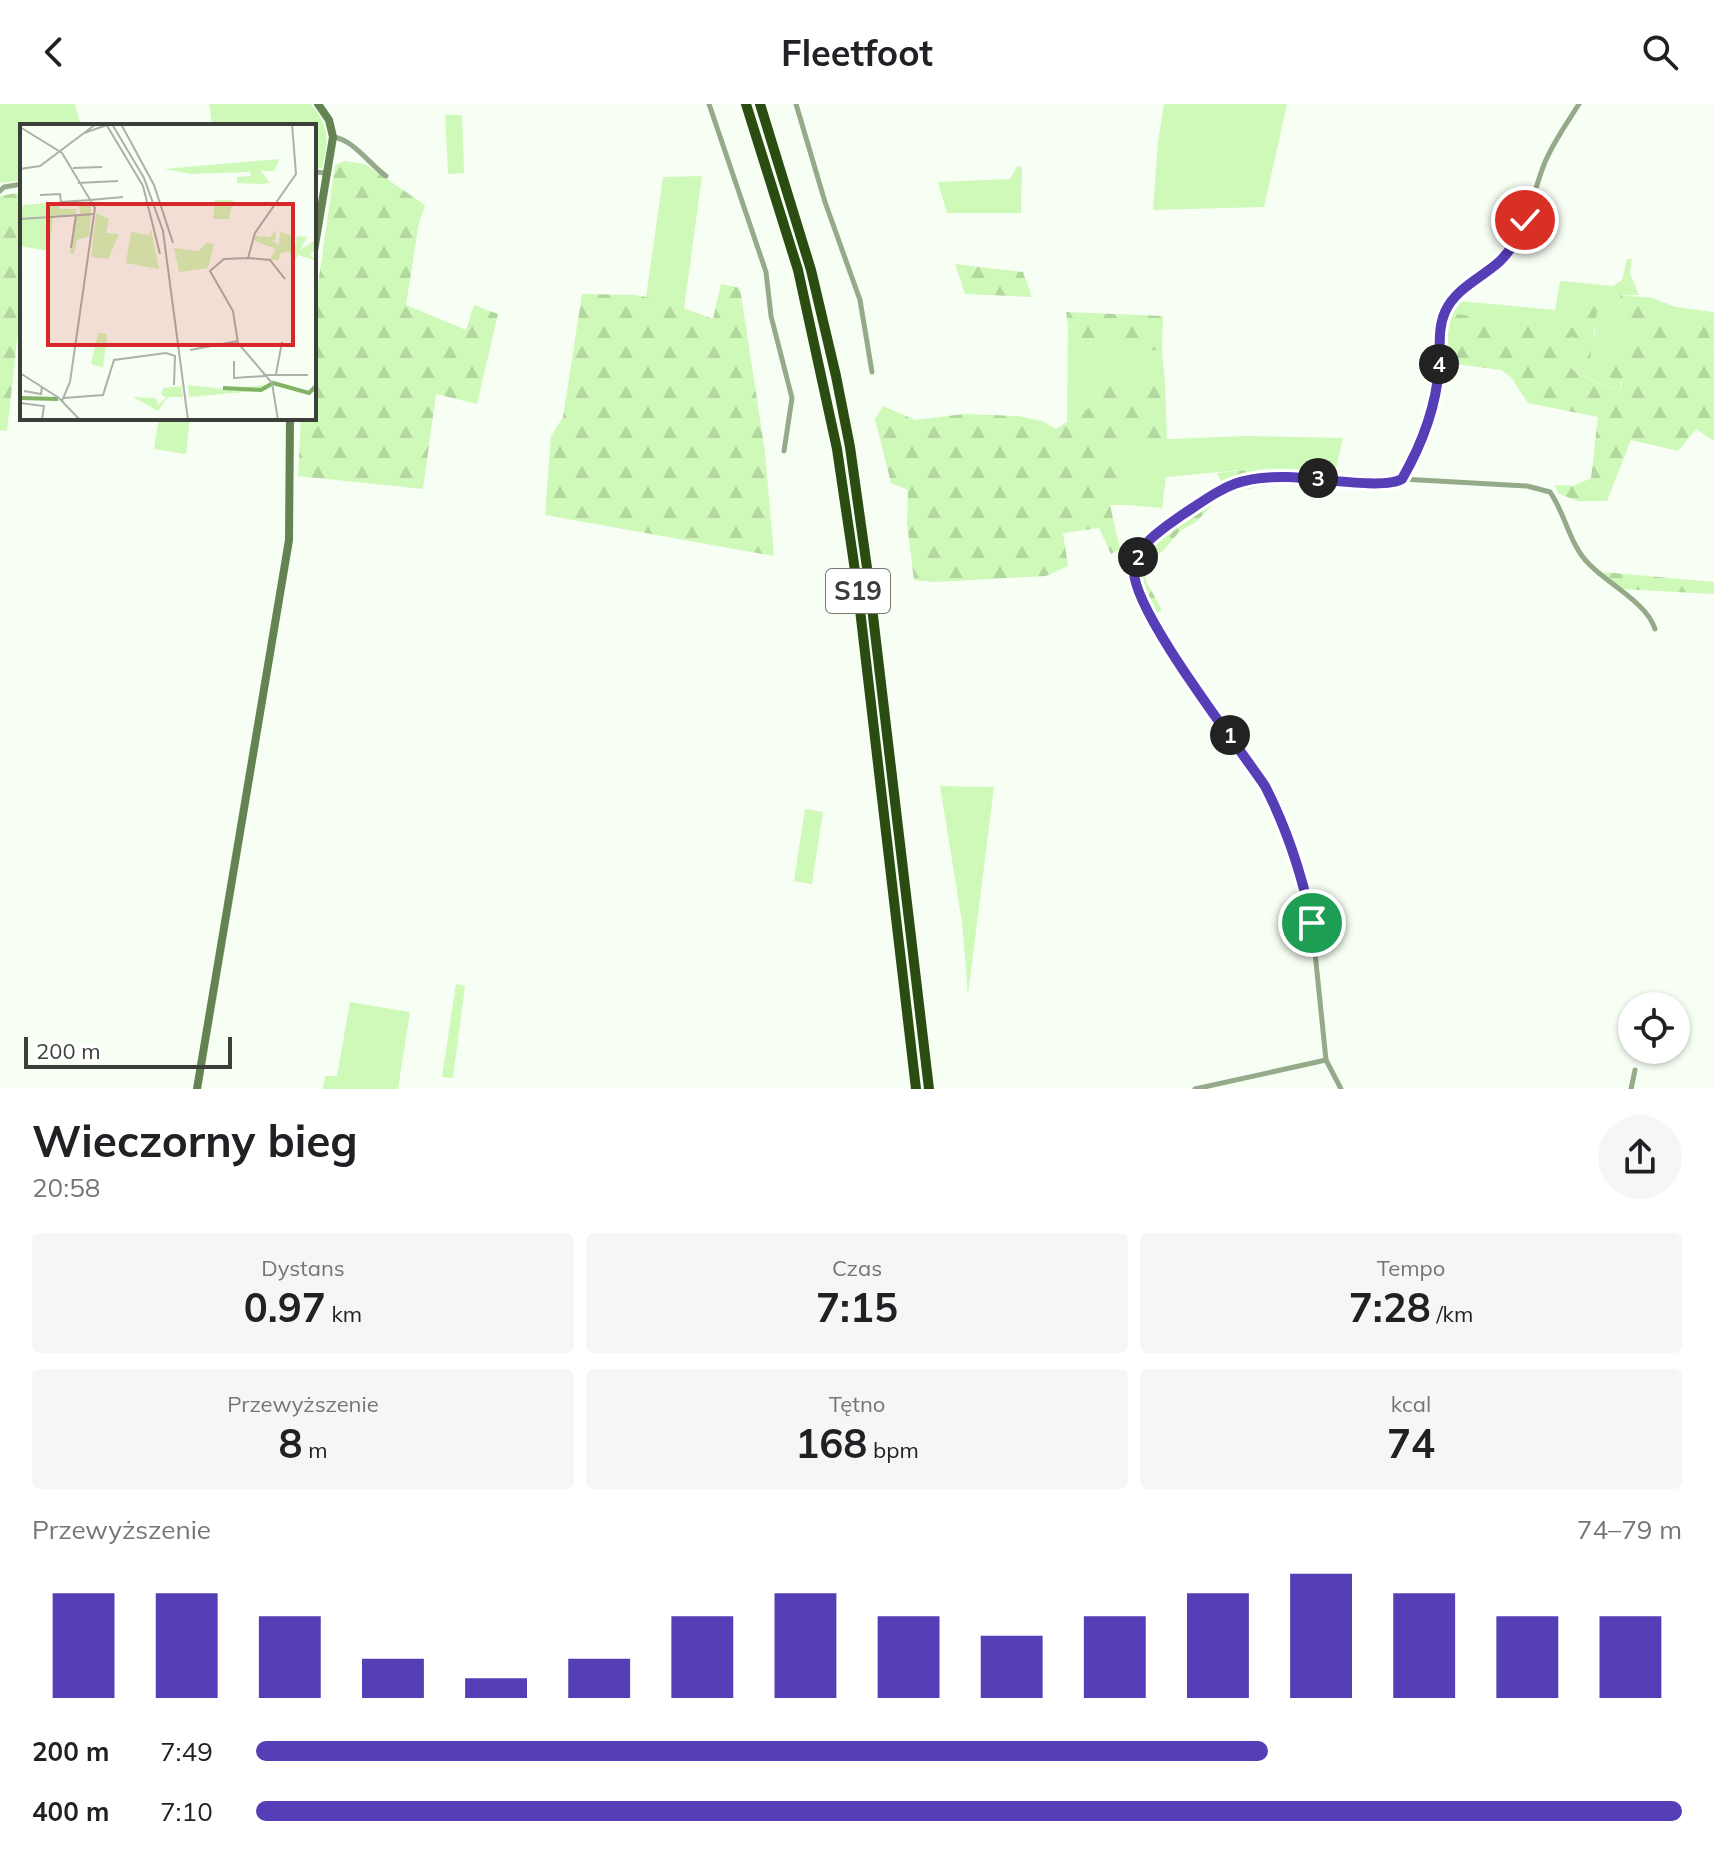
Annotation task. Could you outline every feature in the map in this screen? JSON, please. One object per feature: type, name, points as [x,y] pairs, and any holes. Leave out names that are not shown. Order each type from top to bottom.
[{"type":"highway","name":"S19","points":[[746,104],[796,261],[817,345],[837,449],[857,584],[916,1089]]},
{"type":"highway","name":"S19","points":[[760,104],[816,291],[852,461],[873,609],[929,1089]]},
{"type":"street","points":[[316,239],[333,137],[331,125],[318,104]]},
{"type":"street","points":[[709,104],[766,272],[774,329],[792,398],[784,451]]},
{"type":"street","points":[[796,104],[825,202],[860,300],[872,372]]},
{"type":"street","points":[[1402,479],[1429,417],[1437,382],[1439,337],[1444,314],[1461,291],[1496,264],[1516,242],[1553,145],[1579,104]]},
{"type":"street","points":[[333,137],[351,144],[386,176]]},
{"type":"street","points":[[316,172],[327,173]]},
{"type":"street","points":[[0,191],[4,187],[20,184]]},
{"type":"street","points":[[197,1089],[289,540],[290,420]]},
{"type":"street","points":[[1341,1089],[1326,1060],[1314,937],[1305,890],[1293,852],[1265,786],[1148,613],[1135,583],[1134,568],[1142,549],[1157,533],[1230,484],[1283,477],[1382,484],[1402,479],[1527,486],[1550,492],[1577,549],[1589,564],[1652,618],[1655,629]]},
{"type":"street","points":[[1195,1089],[1326,1060]]},
{"type":"street","points":[[1631,1089],[1635,1070]]},
{"type":"green space","points":[[0,104],[75,104],[80,124],[20,124],[20,180],[0,183]]},
{"type":"green space","points":[[209,104],[311,104],[325,127],[326,149],[322,168],[316,168],[316,124],[212,124]]},
{"type":"green space","points":[[1164,104],[1287,104],[1264,207],[1153,210]]},
{"type":"green space","points":[[445,115],[462,115],[464,173],[448,174]]},
{"type":"green space","points":[[344,161],[365,164],[425,205],[419,223],[406,305],[466,330],[474,305],[498,314],[477,404],[436,394],[423,489],[298,476],[301,420],[316,420],[316,299],[335,165]]},
{"type":"green space","points":[[1017,166],[1022,167],[1021,213],[947,213],[938,182],[1010,179]]},
{"type":"green space","points":[[702,176],[684,309],[646,297],[663,177]]},
{"type":"green space","points":[[20,192],[20,315],[7,431],[0,430],[0,196]]},
{"type":"green space","points":[[1627,259],[1632,259],[1630,273],[1639,295],[1620,295],[1626,342],[1619,359],[1621,390],[1576,372],[1569,366],[1561,350],[1574,335],[1595,335],[1595,312],[1600,290],[1596,285],[1578,326],[1553,333],[1536,323],[1451,313],[1460,301],[1555,310],[1560,281],[1613,286],[1622,280]]},
{"type":"green space","points":[[955,264],[1023,272],[1032,297],[965,294]]},
{"type":"green space","points":[[721,284],[740,288],[765,452],[774,556],[545,515],[551,436],[563,417],[582,294],[635,295],[662,300],[713,319]]},
{"type":"green space","points":[[1596,284],[1600,289],[1590,360],[1580,353],[1573,336],[1561,350],[1569,366],[1594,381],[1621,390],[1622,382],[1604,375],[1602,364],[1608,352],[1619,358],[1624,343],[1625,319],[1620,295],[1653,298],[1654,319],[1671,325],[1684,346],[1685,333],[1694,324],[1706,327],[1714,351],[1714,441],[1696,429],[1678,451],[1631,440],[1607,501],[1577,501],[1558,493],[1555,485],[1573,486],[1591,478],[1598,417],[1528,403],[1511,377],[1501,370],[1448,363],[1447,325],[1451,313],[1536,323],[1553,333],[1578,326]]},
{"type":"green space","points":[[1653,298],[1675,307],[1714,312],[1714,351],[1710,342],[1685,347],[1677,340],[1671,325],[1654,319]]},
{"type":"green space","points":[[1066,312],[1163,316],[1162,351],[1083,343],[1078,327],[1068,325]]},
{"type":"green space","points":[[1068,325],[1078,327],[1083,343],[1162,351],[1165,380],[1103,378],[1097,403],[1067,422]]},
{"type":"green space","points":[[1103,378],[1165,380],[1167,441],[1122,441],[1126,505],[1110,505],[1120,549],[1111,554],[1099,528],[1063,533],[1068,566],[1046,576],[934,582],[914,580],[907,523],[908,490],[891,483],[875,419],[883,406],[915,420],[964,414],[1017,416],[1042,421],[1056,429],[1097,403]]},
{"type":"green space","points":[[159,420],[190,420],[186,454],[154,449]]},
{"type":"green space","points":[[1245,436],[1343,438],[1335,473],[1261,468],[1166,477],[1162,508],[1126,505],[1122,441]]},
{"type":"green space","points":[[1261,468],[1303,471],[1316,483],[1278,483],[1233,492],[1217,500],[1196,522],[1180,531],[1164,550],[1145,564],[1146,581],[1162,610],[1154,615],[1141,587],[1137,566],[1163,525],[1221,481],[1217,473]]},
{"type":"green space","points":[[1603,572],[1714,582],[1714,594],[1620,589]]},
{"type":"green space","points":[[940,786],[994,787],[968,995],[962,922]]},
{"type":"green space","points":[[805,809],[823,812],[812,884],[794,881]]},
{"type":"green space","points":[[456,984],[465,986],[453,1078],[442,1077]]},
{"type":"green space","points":[[350,1002],[410,1012],[398,1089],[323,1089],[325,1076],[337,1076]]},
{"type":"route","points":[[1312,923],[1302,877],[1265,786],[1158,631],[1138,591],[1134,568],[1142,549],[1157,533],[1230,484],[1283,477],[1382,484],[1402,479],[1429,417],[1437,382],[1439,337],[1444,314],[1461,291],[1502,259],[1516,242],[1525,220]]}]
